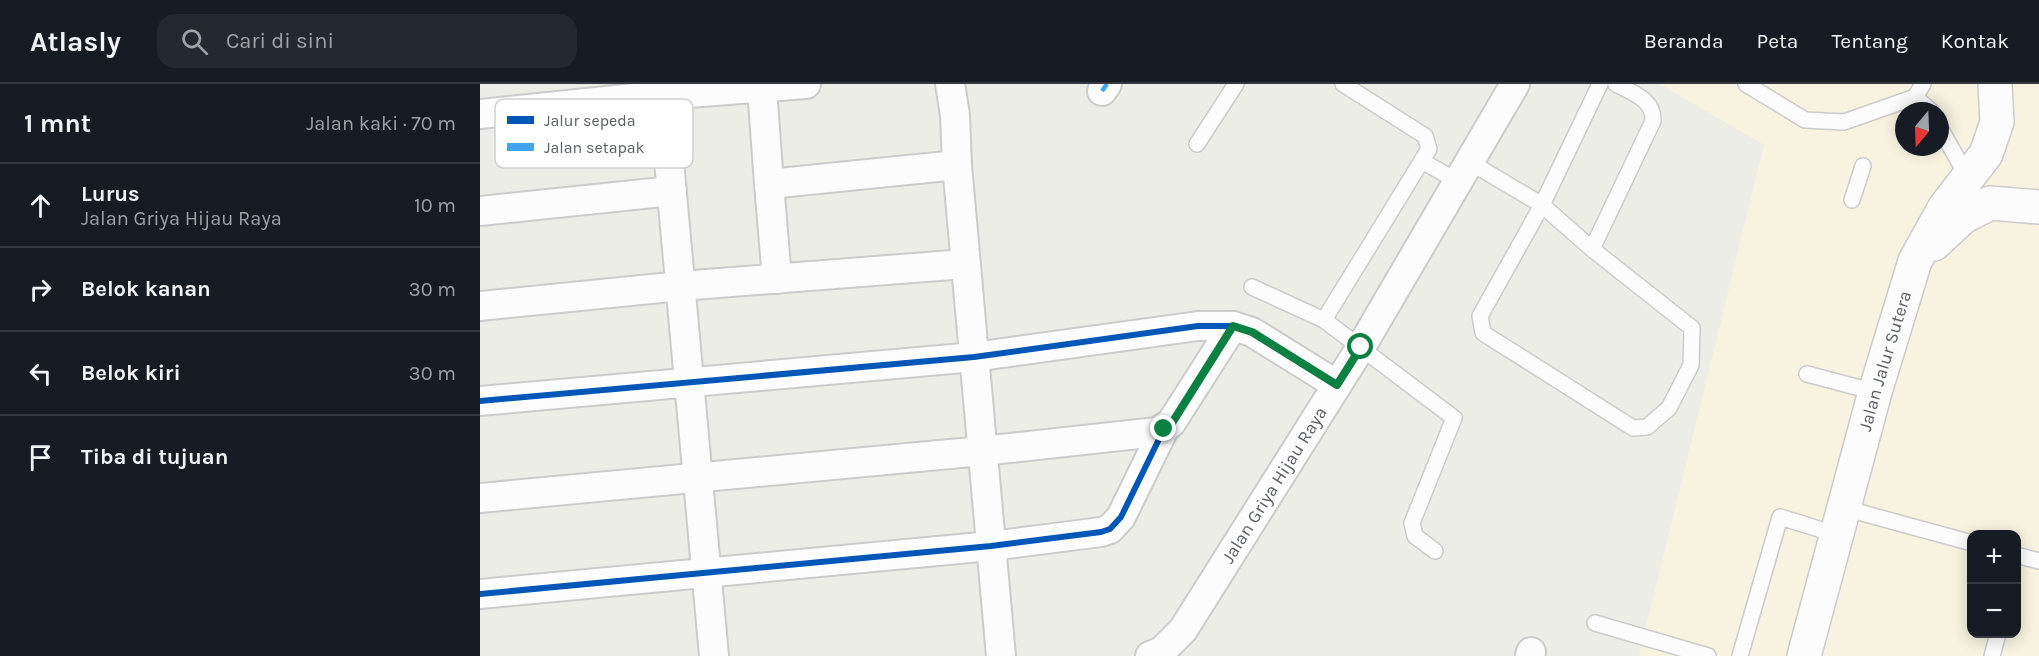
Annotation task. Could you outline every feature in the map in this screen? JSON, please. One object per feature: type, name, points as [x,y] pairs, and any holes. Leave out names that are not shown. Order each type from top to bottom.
[{"type":"main road","name":"Jalan Jalur Sutera","points":[[1804,656],[1875,392],[1915,261],[1945,207],[1986,154],[1997,122],[1995,84]]},
{"type":"main road","points":[[1915,261],[1962,217],[1990,204],[2039,207]]},
{"type":"street","points":[[594,99],[663,90],[762,88],[806,84]]},
{"type":"street","points":[[950,84],[955,115],[965,264],[1001,656]]},
{"type":"street","name":"Jalan Griya Hijau Raya","points":[[1150,656],[1162,651],[1184,630],[1361,347],[1515,84]]},
{"type":"street","points":[[762,88],[777,279]]},
{"type":"street","points":[[480,114],[495,112]]},
{"type":"street","points":[[769,184],[957,165]]},
{"type":"street","points":[[670,168],[714,656]]},
{"type":"street","points":[[480,211],[672,191]]},
{"type":"street","points":[[480,306],[681,286],[965,264]]},
{"type":"street","points":[[480,401],[974,357],[1198,326],[1233,326],[1252,332],[1337,385]]},
{"type":"street","points":[[480,498],[1149,433],[1164,429],[1172,423],[1233,326]]},
{"type":"street","points":[[480,594],[991,546],[1110,529],[1121,518],[1164,429]]},
{"type":"lane","points":[[1197,144],[1236,84]]},
{"type":"lane","points":[[1324,320],[1429,149],[1425,136],[1343,84]]},
{"type":"lane","points":[[1422,161],[1463,171],[1542,205],[1592,249],[1692,328],[1691,366],[1669,408],[1647,427],[1633,428],[1483,333],[1480,316],[1542,205],[1600,84]]},
{"type":"lane","points":[[1592,249],[1653,121],[1654,112],[1647,101],[1616,84]]},
{"type":"lane","points":[[1746,84],[1805,120],[1844,122],[1919,91]]},
{"type":"lane","points":[[1949,144],[1968,178]]},
{"type":"lane","points":[[1852,200],[1863,166]]},
{"type":"lane","points":[[1252,287],[1324,320],[1454,418],[1412,523],[1415,536],[1435,551]]},
{"type":"lane","points":[[1807,374],[1875,392]]},
{"type":"lane","points":[[1740,656],[1780,517],[1840,521],[1967,542]]},
{"type":"lane","points":[[2021,559],[2039,561]]},
{"type":"lane","points":[[1595,623],[1708,656]]},
{"type":"lane","points":[[1992,656],[1997,638]]},
{"type":"shaded area","points":[[1660,84],[2039,84],[2039,656],[1639,656],[1764,145]]},
{"type":"marked path","points":[[1102,91],[1107,84]]},
{"type":"cycle path","points":[[480,401],[974,357],[1198,326],[1233,326],[1252,332],[1337,385]]},
{"type":"cycle path","points":[[480,594],[991,546],[1101,532],[1110,529],[1121,517],[1164,429]]},
{"type":"route","points":[[1164,429],[1172,423],[1233,326],[1252,332],[1337,385],[1361,347]]}]
